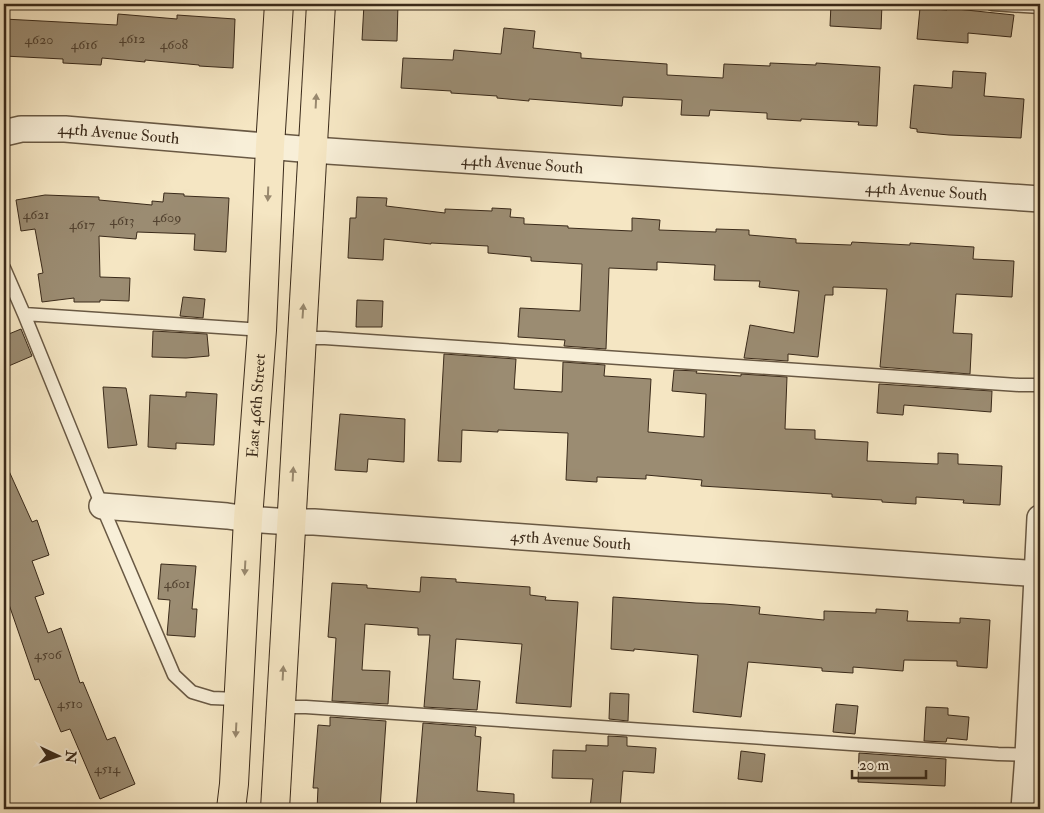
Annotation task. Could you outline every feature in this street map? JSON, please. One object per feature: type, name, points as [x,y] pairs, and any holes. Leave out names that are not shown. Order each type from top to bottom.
[{"type":"main road","name":"East 46th Street","points":[[231,809],[234,784],[248,519],[262,330],[270,146],[279,4]]},
{"type":"main road","points":[[275,809],[321,4]]},
{"type":"street","name":"44th Avenue South","points":[[4,133],[20,129],[65,129],[314,150],[1040,199]]},
{"type":"street","name":"45th Avenue South","points":[[102,506],[248,519],[1039,574]]},
{"type":"street","points":[[1024,809],[1034,755],[1040,518]]},
{"type":"lane","points":[[992,4],[1040,7]]},
{"type":"lane","points":[[4,268],[174,675],[192,692],[212,698],[237,699]]},
{"type":"lane","points":[[24,314],[262,330]]},
{"type":"lane","points":[[301,338],[325,338],[1040,385]]},
{"type":"lane","points":[[281,707],[988,754],[1034,755]]},
{"type":"building","points":[[364,4],[398,4],[397,41],[362,40]]},
{"type":"building","points":[[831,4],[882,4],[881,29],[830,26]]},
{"type":"building","points":[[920,8],[947,10],[947,8],[1014,15],[1011,37],[968,33],[968,43],[917,39]]},
{"type":"building","points":[[118,14],[177,19],[177,15],[235,19],[233,68],[102,58],[101,65],[63,63],[63,59],[4,56],[4,19],[117,25]]},
{"type":"building","points":[[504,28],[535,31],[533,48],[581,53],[581,58],[667,64],[667,75],[723,78],[724,64],[770,66],[770,63],[816,65],[816,63],[880,67],[877,126],[858,125],[859,122],[767,119],[767,113],[710,110],[709,116],[681,115],[682,100],[623,97],[622,106],[529,99],[529,101],[497,98],[497,96],[451,93],[451,91],[401,88],[403,58],[453,60],[454,50],[501,54]]},
{"type":"building","points":[[953,71],[986,73],[984,96],[1024,99],[1021,138],[949,135],[917,132],[917,129],[910,128],[914,85],[952,88]]},
{"type":"building","points":[[164,193],[229,198],[226,252],[194,250],[195,234],[137,232],[136,239],[99,236],[100,277],[130,278],[129,301],[100,300],[100,302],[74,302],[74,298],[42,302],[38,274],[43,273],[35,229],[21,231],[16,200],[45,195],[99,197],[99,200],[152,205],[152,201],[163,202]]},
{"type":"building","points":[[357,197],[387,198],[386,206],[445,213],[445,209],[492,211],[492,208],[511,209],[510,217],[524,218],[524,224],[568,226],[568,228],[632,231],[632,218],[660,220],[659,230],[716,232],[716,229],[749,230],[749,235],[796,239],[796,243],[851,245],[852,242],[910,245],[910,243],[974,247],[973,259],[1014,261],[1012,297],[956,294],[953,333],[972,334],[970,374],[880,367],[887,289],[833,287],[833,295],[825,295],[818,357],[788,354],[788,361],[744,358],[750,325],[794,333],[799,291],[759,287],[760,281],[714,280],[715,265],[657,262],[657,270],[609,268],[606,349],[564,346],[565,340],[518,337],[520,308],[580,311],[582,264],[531,261],[531,257],[488,253],[488,246],[431,244],[384,239],[383,260],[348,258],[350,218],[356,218]]},
{"type":"building","points":[[183,297],[205,299],[203,318],[180,316]]},
{"type":"building","points":[[357,300],[383,301],[382,327],[356,327]]},
{"type":"building","points":[[21,329],[32,356],[4,368],[4,336]]},
{"type":"building","points":[[153,331],[207,334],[209,356],[186,358],[152,357]]},
{"type":"building","points":[[444,354],[516,359],[514,389],[562,392],[563,362],[605,365],[604,376],[651,379],[648,432],[704,437],[706,394],[672,391],[674,370],[741,376],[741,374],[787,377],[785,429],[815,430],[815,439],[868,442],[867,461],[938,464],[938,453],[958,454],[958,464],[1002,466],[1000,505],[963,503],[964,500],[916,497],[916,504],[882,502],[882,500],[832,497],[832,494],[701,486],[702,480],[646,475],[646,479],[597,477],[597,482],[566,480],[568,433],[462,430],[461,462],[438,461]]},
{"type":"building","points":[[879,384],[992,391],[991,412],[904,405],[903,415],[877,413]]},
{"type":"building","points":[[103,387],[126,388],[137,445],[108,448]]},
{"type":"building","points":[[186,392],[217,394],[214,445],[176,443],[176,449],[148,447],[150,395],[186,397]]},
{"type":"building","points":[[340,414],[405,419],[404,462],[368,459],[367,472],[335,470]]},
{"type":"building","points":[[4,460],[32,522],[37,520],[49,555],[32,561],[44,594],[35,597],[48,633],[61,628],[80,683],[83,682],[107,740],[115,737],[135,784],[100,799],[70,729],[61,732],[39,679],[35,680],[4,590]]},
{"type":"building","points":[[161,564],[196,566],[192,609],[197,609],[195,637],[167,635],[170,600],[158,599]]},
{"type":"building","points":[[421,577],[456,579],[456,582],[530,587],[530,595],[546,597],[545,600],[578,602],[571,707],[516,703],[522,644],[456,639],[453,679],[480,681],[477,710],[424,707],[430,635],[418,635],[418,628],[365,624],[362,670],[390,671],[388,704],[332,701],[336,638],[328,637],[332,583],[367,585],[367,588],[420,592]]},
{"type":"building","points":[[613,597],[760,607],[759,614],[824,620],[824,611],[876,613],[876,609],[908,611],[907,621],[960,623],[960,618],[990,620],[987,668],[957,666],[957,661],[904,660],[903,671],[853,667],[853,673],[822,671],[822,668],[748,662],[741,717],[693,712],[698,655],[634,649],[634,651],[611,649]]},
{"type":"building","points":[[610,693],[629,694],[628,721],[609,719]]},
{"type":"building","points":[[836,704],[858,706],[855,734],[833,732]]},
{"type":"building","points":[[926,707],[948,708],[948,715],[969,717],[967,740],[947,738],[946,742],[924,741]]},
{"type":"building","points":[[330,717],[386,721],[380,809],[317,809],[318,788],[313,788],[318,725],[330,726]]},
{"type":"building","points":[[423,723],[476,727],[475,736],[481,737],[477,791],[514,794],[514,809],[416,809]]},
{"type":"building","points":[[608,736],[627,737],[627,746],[656,748],[654,773],[623,771],[620,809],[590,809],[593,779],[552,778],[553,750],[586,751],[586,745],[608,746]]},
{"type":"building","points":[[741,751],[765,754],[762,782],[738,779]]},
{"type":"building","points":[[859,753],[946,759],[945,786],[858,782]]}]
